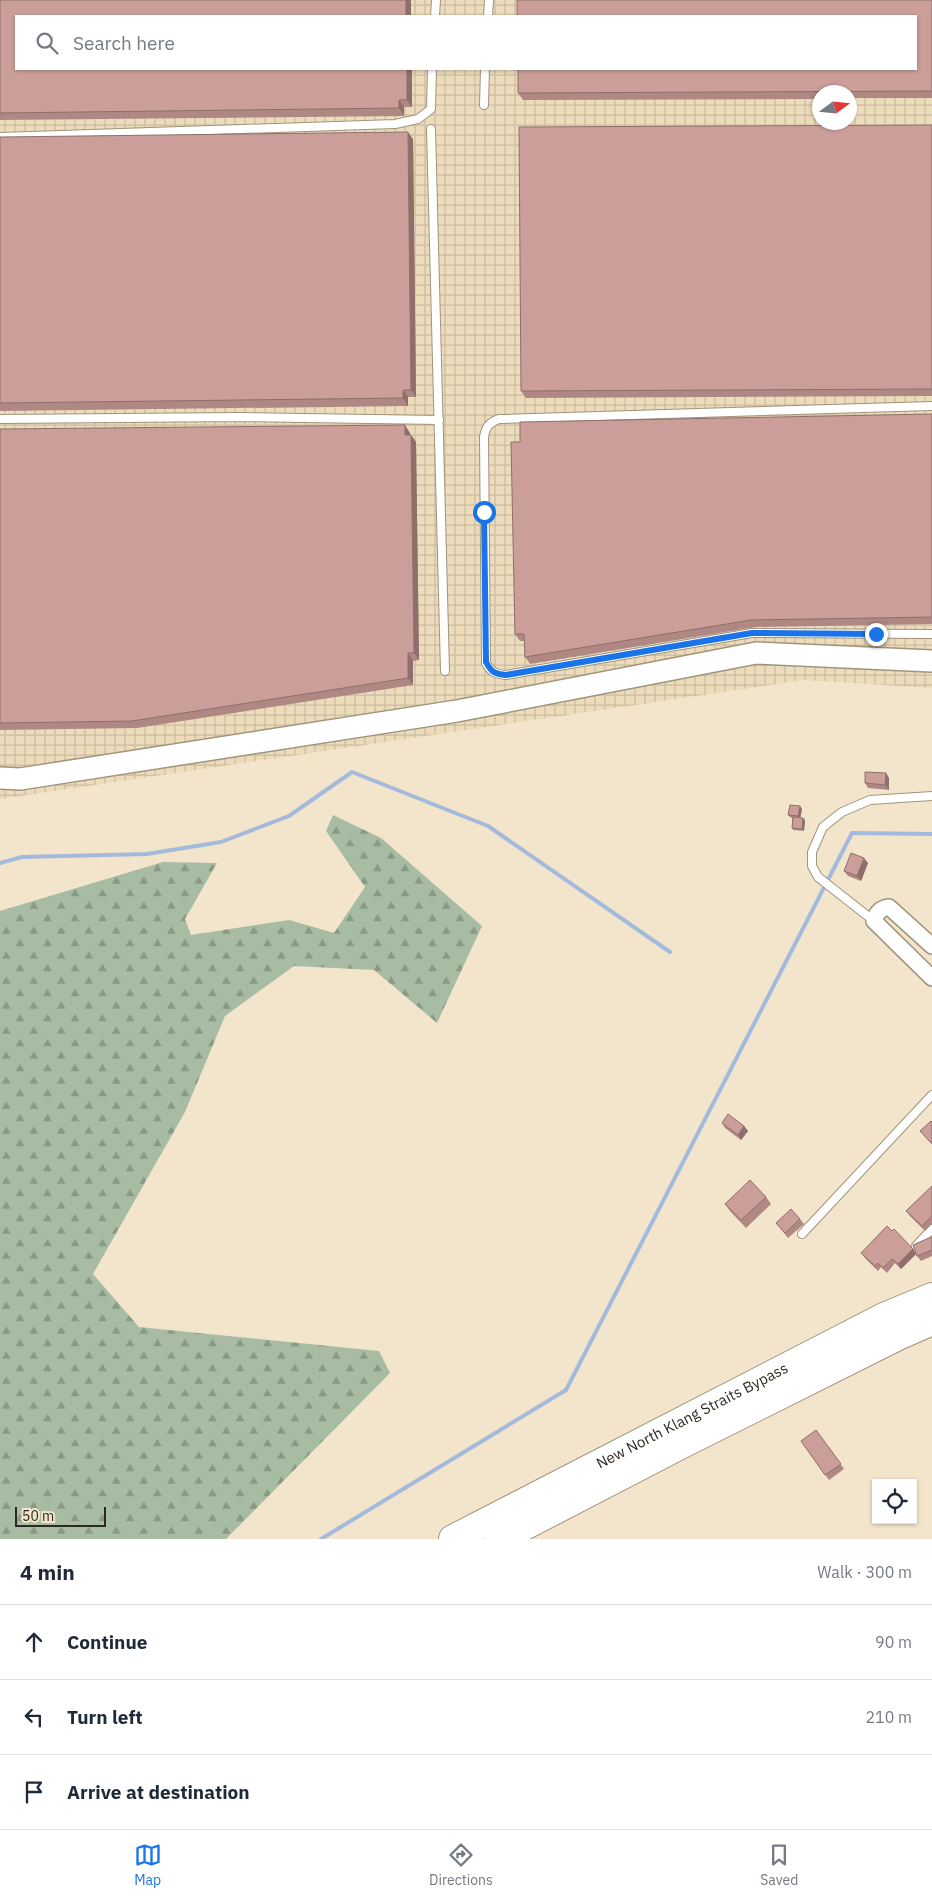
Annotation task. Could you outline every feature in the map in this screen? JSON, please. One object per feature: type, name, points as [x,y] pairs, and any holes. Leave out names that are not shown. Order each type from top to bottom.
[{"type":"highway","name":"New North Klang Straits Bypass","points":[[453,1539],[875,1321],[932,1297]]},
{"type":"highway","name":"New North Klang Straits Bypass","points":[[499,1539],[686,1442],[898,1336],[932,1321]]},
{"type":"street","points":[[0,778],[20,779],[457,711],[756,653],[932,661]]},
{"type":"street","points":[[932,946],[889,907],[882,908],[875,917],[874,921],[932,978]]},
{"type":"lane","points":[[435,15],[436,0]]},
{"type":"lane","points":[[488,15],[489,0]]},
{"type":"lane","points":[[0,137],[395,124],[418,119],[431,109],[432,70]]},
{"type":"lane","points":[[484,105],[485,70]]},
{"type":"lane","points":[[431,129],[445,671]]},
{"type":"lane","points":[[932,406],[500,419],[491,422],[486,427],[484,437],[486,662],[490,670],[497,674],[506,675],[752,633],[932,634]]},
{"type":"lane","points":[[0,420],[240,417],[438,420]]},
{"type":"lane","points":[[874,921],[818,877],[812,866],[812,852],[823,827],[842,812],[870,800],[932,796]]},
{"type":"lane","points":[[802,1234],[932,1095]]},
{"type":"lane","points":[[916,1246],[932,1229]]},
{"type":"shaded area","points":[[0,0],[932,0],[932,688],[804,680],[0,799]]},
{"type":"green space","points":[[333,815],[381,838],[482,926],[437,1023],[374,970],[294,966],[225,1016],[185,1112],[93,1274],[139,1327],[379,1351],[390,1373],[226,1539],[0,1539],[0,911],[163,862],[217,863],[185,919],[191,935],[289,920],[334,933],[365,887],[326,831]]},
{"type":"building","points":[[0,0],[406,0],[406,15],[15,15],[15,70],[407,70],[407,100],[399,100],[399,108],[0,113]]},
{"type":"building","points":[[517,0],[932,0],[932,91],[857,91],[857,85],[812,85],[812,92],[518,93],[518,70],[917,70],[917,15],[517,15]]},
{"type":"building","points":[[857,125],[932,125],[932,389],[521,391],[519,127],[812,126],[812,130],[857,130]]},
{"type":"building","points":[[408,132],[411,390],[403,390],[403,398],[0,403],[0,137]]},
{"type":"building","points":[[932,414],[932,617],[751,620],[525,657],[524,634],[515,634],[511,442],[520,442],[520,422]]},
{"type":"building","points":[[405,425],[405,435],[411,435],[414,653],[408,653],[408,678],[132,721],[0,723],[0,429]]},
{"type":"building","points":[[865,772],[886,773],[885,785],[865,783]]},
{"type":"building","points":[[790,805],[800,806],[798,816],[788,815]]},
{"type":"building","points":[[793,817],[803,818],[802,829],[792,828]]},
{"type":"building","points":[[851,853],[864,858],[857,876],[844,871]]},
{"type":"building","points":[[728,1114],[744,1126],[738,1135],[722,1123]]},
{"type":"building","points":[[932,1122],[932,1144],[920,1131]]},
{"type":"building","points":[[750,1180],[766,1197],[741,1220],[725,1204]]},
{"type":"building","points":[[932,1186],[932,1216],[922,1226],[906,1211]]},
{"type":"building","points":[[791,1209],[800,1219],[785,1233],[776,1223]]},
{"type":"building","points":[[887,1226],[892,1231],[894,1229],[913,1249],[898,1264],[892,1259],[883,1268],[878,1263],[875,1266],[861,1253]]},
{"type":"building","points":[[931,1237],[932,1250],[917,1256],[913,1245]]},
{"type":"building","points":[[816,1430],[841,1464],[825,1475],[801,1441]]},
{"type":"waterway","points":[[0,863],[22,857],[147,854],[221,842],[289,816],[352,772],[488,826],[670,952]]},
{"type":"waterway","points":[[321,1539],[566,1390],[852,833],[932,834]]},
{"type":"route","points":[[484,512],[486,662],[490,670],[497,674],[506,675],[752,633],[876,634]]}]
